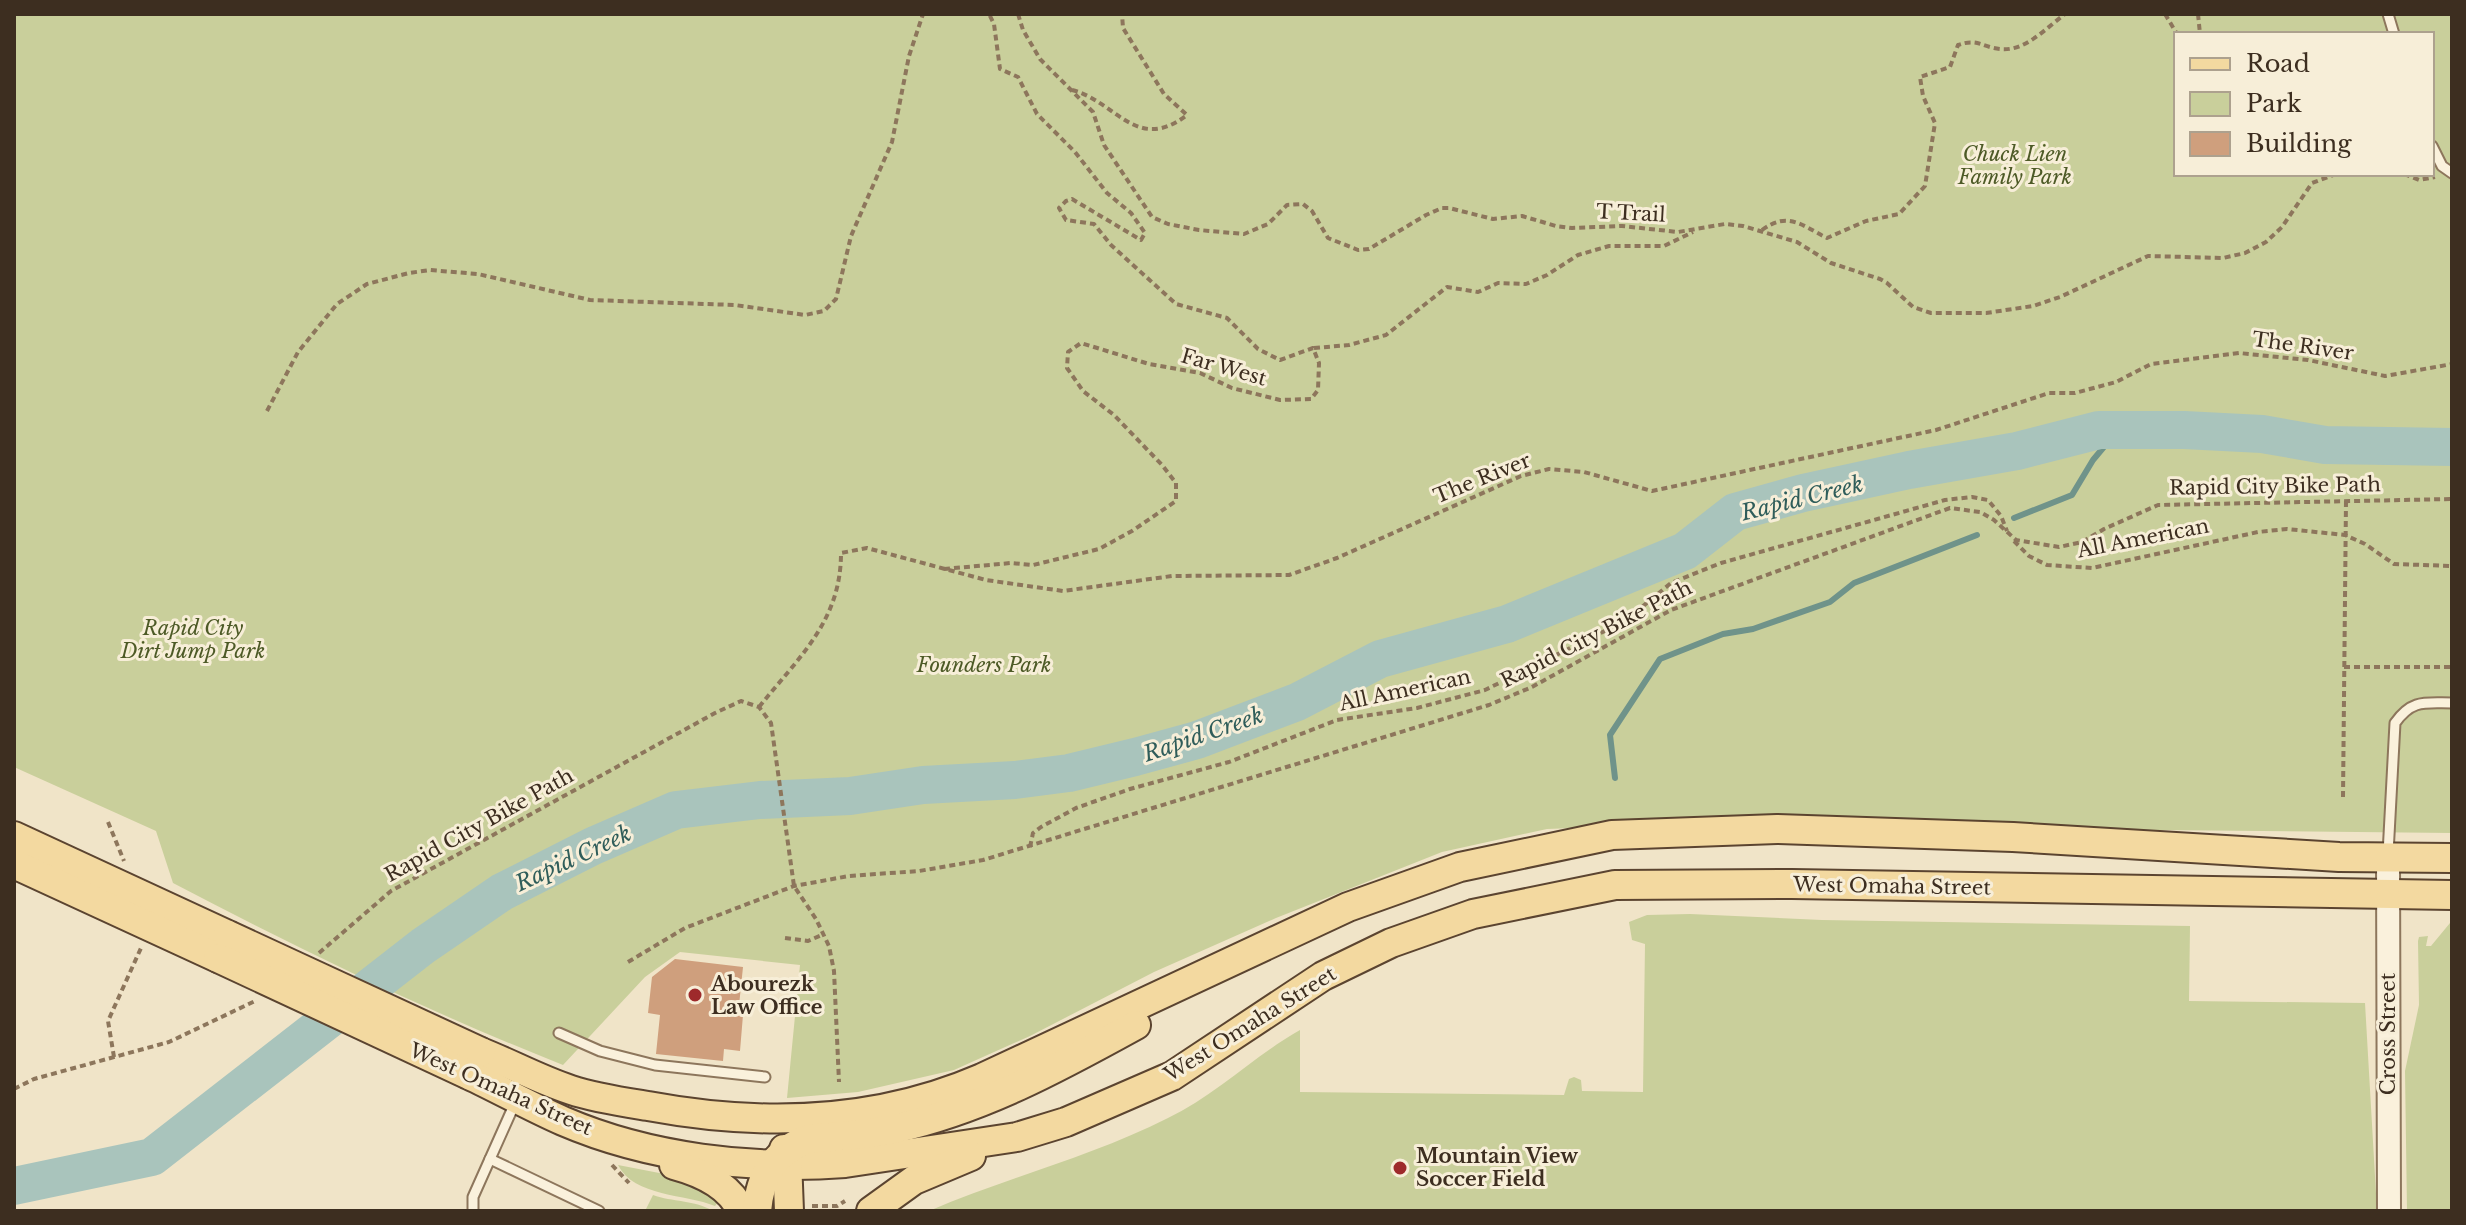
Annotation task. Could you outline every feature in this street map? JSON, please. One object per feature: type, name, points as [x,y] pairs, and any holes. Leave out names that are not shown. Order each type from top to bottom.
[{"type":"main road","name":"West Omaha Street","points":[[475,1064],[528,1072],[571,1091],[600,1097],[678,1112],[743,1119],[791,1119],[907,1105],[945,1094],[1264,949],[1348,907],[1460,867],[1612,835],[1793,829],[2013,837],[2339,857],[2452,858]]},
{"type":"main road","points":[[14,836],[223,946]]},
{"type":"main road","name":"West Omaha Street","points":[[14,864],[223,946],[475,1064],[517,1098],[564,1121],[669,1152],[712,1159],[845,1163],[1017,1137],[1066,1122],[1172,1076],[1323,976],[1391,943],[1473,914],[1615,885],[1792,884],[2452,895]]},
{"type":"main road","points":[[564,1121],[572,1139],[696,1173],[752,1204],[781,1160],[808,1139],[906,1126],[1025,1086],[1135,1026],[1264,949]]},
{"type":"main road","points":[[743,1119],[759,1124],[772,1133],[799,1209]]},
{"type":"main road","points":[[858,1206],[1017,1137]]},
{"type":"street","name":"Cross Street","points":[[2388,857],[2389,1211]]},
{"type":"lane","points":[[2434,150],[2442,166],[2452,173]]},
{"type":"lane","points":[[2388,857],[2395,723],[2408,707],[2418,703],[2452,703]]},
{"type":"lane","points":[[559,1033],[600,1051],[655,1065],[765,1077]]},
{"type":"lane","points":[[473,1211],[473,1197],[528,1072]]},
{"type":"lane","points":[[490,1159],[599,1211]]},
{"type":"path","points":[[267,411],[298,352],[337,304],[367,284],[409,273],[430,270],[478,274],[590,300],[735,305],[805,315],[824,311],[836,299],[851,236],[892,142],[909,56],[923,14]]},
{"type":"path","name":"Far West","points":[[941,569],[1011,563],[1033,565],[1099,549],[1176,501],[1176,483],[1162,465],[1114,415],[1083,391],[1067,368],[1068,352],[1081,343],[1149,364],[1200,373],[1232,388],[1280,400],[1311,399],[1318,390],[1319,363],[1313,348],[1280,360],[1258,349],[1227,318],[1176,304],[1111,245],[1094,224],[1066,220],[1059,208],[1072,199],[1141,240],[1145,233],[1131,213],[1107,193],[1075,152],[1037,114],[1018,77],[1000,69],[994,24],[989,14]]},
{"type":"path","name":"T Trail","points":[[1018,14],[1023,30],[1040,59],[1093,112],[1104,145],[1146,212],[1168,224],[1229,235],[1244,234],[1268,224],[1287,205],[1303,204],[1312,211],[1328,238],[1358,250],[1369,249],[1390,239],[1442,208],[1459,208],[1493,219],[1522,216],[1572,228],[1622,226],[1678,232],[1725,224],[1762,230],[1797,242],[1831,263],[1887,283],[1913,307],[1941,314],[1986,313],[2033,306],[2060,297],[2148,256],[2223,258],[2245,253],[2266,242],[2282,227],[2312,183],[2331,176]]},
{"type":"path","points":[[1070,90],[1088,94],[1122,120],[1152,130],[1174,125],[1187,115],[1164,94],[1123,28],[1122,14]]},
{"type":"path","points":[[1762,230],[1772,223],[1790,219],[1827,238],[1866,221],[1899,214],[1925,186],[1935,123],[1923,96],[1920,77],[1950,67],[1958,45],[1972,40],[2000,49],[2022,47],[2065,14]]},
{"type":"path","points":[[2165,14],[2176,32]]},
{"type":"path","points":[[2409,176],[2419,180],[2432,179],[2438,176],[2442,166]]},
{"type":"path","points":[[1313,348],[1349,345],[1386,335],[1447,287],[1478,292],[1498,283],[1526,284],[1578,255],[1609,246],[1664,246],[1698,229]]},
{"type":"path","name":"The River","points":[[759,707],[823,628],[841,576],[841,553],[867,548],[986,580],[1063,591],[1172,576],[1289,575],[1337,558],[1521,476],[1549,469],[1584,472],[1652,491],[1936,430],[2049,393],[2075,393],[2116,382],[2151,364],[2239,353],[2308,360],[2385,376],[2452,364]]},
{"type":"path","name":"All American","points":[[1030,847],[1033,833],[1041,827],[1076,808],[1130,789],[1229,762],[1337,720],[1417,708],[1485,690],[1625,621],[1671,583],[1721,563],[1945,500],[1972,497],[1988,500],[2001,516],[2008,534],[2029,556],[2047,565],[2065,568],[2092,568],[2258,532],[2287,529],[2345,535],[2365,544],[2394,564],[2452,566]]},
{"type":"path","name":"Rapid City Bike Path","points":[[628,962],[685,928],[794,886],[849,876],[983,860],[1489,705],[1532,687],[1671,610],[1950,508],[1980,512],[2016,540],[2059,547],[2082,542],[2158,505],[2452,499]]},
{"type":"path","points":[[2343,797],[2346,500]]},
{"type":"path","points":[[2344,667],[2452,667]]},
{"type":"path","name":"Rapid City Bike Path","points":[[317,955],[391,891],[715,713],[741,701],[759,707]]},
{"type":"path","points":[[759,707],[771,723],[794,886],[829,946],[834,971],[839,1082]]},
{"type":"path","points":[[785,938],[808,941],[824,934]]},
{"type":"path","points":[[114,1057],[108,1021],[141,948]]},
{"type":"path","points":[[14,1089],[34,1079],[169,1042],[255,1001]]},
{"type":"path","points":[[846,1192],[858,1206]]},
{"type":"path","points":[[799,1209],[858,1206]]},
{"type":"path","points":[[852,1211],[858,1206]]},
{"type":"green space","name":"Founders Park","points":[[14,14],[2452,14],[2452,833],[1656,825],[1547,829],[1442,852],[1276,918],[1154,972],[1030,1036],[954,1070],[858,1092],[787,1098],[800,965],[680,952],[645,977],[563,1065],[366,979],[173,883],[156,831],[14,767]]},
{"type":"green space","points":[[1647,915],[1822,920],[2190,926],[2189,1001],[2365,1003],[2377,1211],[929,1211],[1109,1144],[1168,1118],[1186,1109],[1300,1030],[1300,1092],[1564,1095],[1569,1079],[1574,1077],[1581,1080],[1582,1091],[1643,1092],[1645,944],[1632,940],[1629,922]]},
{"type":"green space","points":[[2450,923],[2452,1211],[2407,1211],[2405,1071],[2419,1005],[2418,941],[2419,937],[2428,936],[2426,946],[2431,946]]},
{"type":"green space","points":[[618,1165],[685,1178],[716,1192],[718,1202],[715,1206],[648,1189],[626,1175]]},
{"type":"green space","points":[[653,1195],[699,1205],[713,1211],[645,1211]]},
{"type":"building","name":"Abourezk Law Office","points":[[675,959],[743,967],[738,1015],[743,1015],[740,1051],[724,1049],[723,1061],[656,1054],[660,1015],[648,1013],[652,977]]},
{"type":"waterway","name":"Rapid Creek","points":[[14,1186],[152,1157],[423,946],[502,892],[593,846],[676,810],[760,800],[850,796],[923,785],[1015,780],[1069,773],[1135,757],[1197,740],[1297,702],[1380,659],[1507,624],[1685,551],[1735,512],[1803,493],[2017,451],[2099,430],[2262,434],[2325,445],[2452,447]]},
{"type":"waterway","points":[[2014,518],[2072,495],[2093,460],[2118,430]]},
{"type":"waterway","points":[[1615,778],[1610,735],[1660,659],[1723,634],[1753,629],[1830,602],[1854,583],[1977,535]]},
{"type":"place","name":"Abourezk Law Office","points":[[695,995]]},
{"type":"place","name":"Mountain View Soccer Field","points":[[1400,1168]]},
{"type":"park label","name":"Chuck Lien Family Park","points":[[2015,166]]},
{"type":"park label","name":"Rapid City Dirt Jump Park","points":[[193,640]]}]
